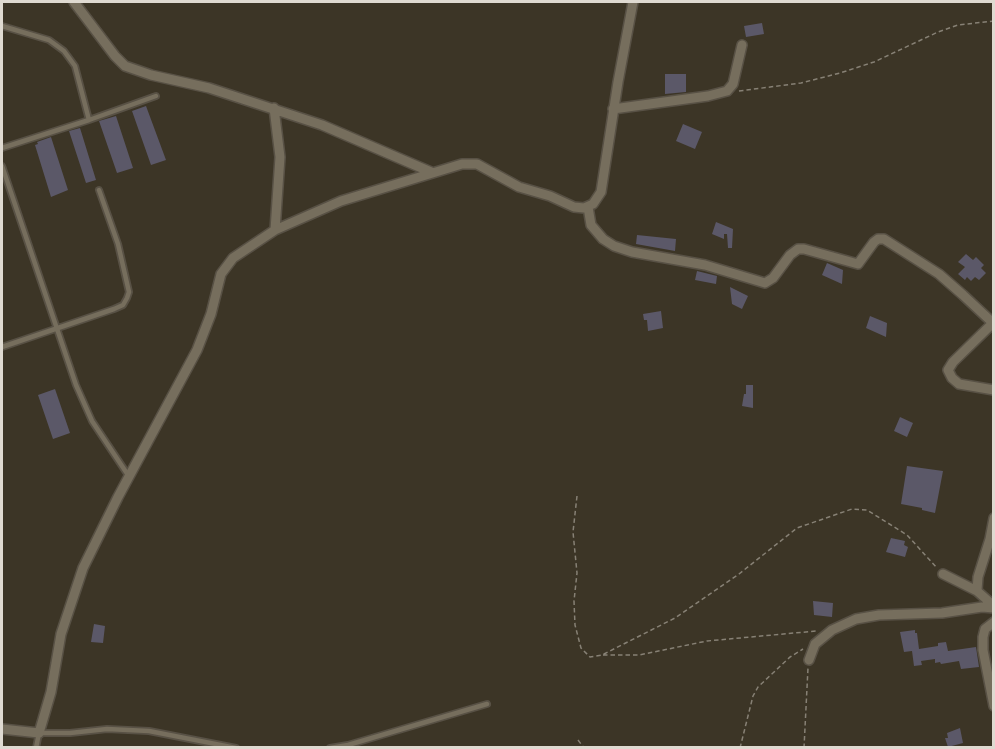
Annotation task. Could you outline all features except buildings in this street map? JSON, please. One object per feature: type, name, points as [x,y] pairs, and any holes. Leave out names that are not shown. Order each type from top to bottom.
[{"type":"street","points":[[74,2],[125,66],[274,108],[322,125],[431,172]]},
{"type":"street","points":[[2,729],[39,733],[51,692],[61,634],[83,568],[129,476],[197,350],[211,314],[221,274],[233,258],[275,230],[341,201],[462,164],[477,164],[519,187],[550,196],[574,207],[588,207],[595,202],[601,192],[613,109],[633,2]]},
{"type":"street","points":[[613,109],[708,96],[729,89],[733,84],[742,45]]},
{"type":"street","points":[[274,108],[280,157],[275,230]]},
{"type":"street","points":[[588,207],[591,225],[603,239],[614,246],[632,252],[705,265],[765,283],[773,278],[796,249],[804,249],[858,264],[875,240],[884,239],[893,243],[939,274],[993,323],[948,370],[959,384],[993,390]]},
{"type":"street","points":[[976,590],[990,539],[993,518]]},
{"type":"street","points":[[943,574],[976,590],[993,607]]},
{"type":"street","points":[[809,660],[815,644],[832,630],[850,621],[879,615],[993,607]]},
{"type":"street","points":[[993,622],[987,626],[983,637],[983,650],[993,706]]},
{"type":"lane","points":[[2,26],[49,40],[64,51],[75,66],[89,120]]},
{"type":"lane","points":[[2,148],[156,96]]},
{"type":"lane","points":[[2,166],[76,385],[92,422],[129,476]]},
{"type":"lane","points":[[2,347],[123,305],[128,298],[129,291],[118,244],[99,190]]},
{"type":"lane","points":[[330,747],[348,745],[487,704]]},
{"type":"lane","points":[[36,747],[39,733],[129,730],[149,731],[236,747]]},
{"type":"path","points":[[729,89],[739,91],[801,83],[874,62],[958,25],[993,21]]},
{"type":"path","points":[[577,496],[573,532],[576,559],[574,607],[576,633],[581,648],[591,658],[603,655],[686,611],[739,574],[797,528],[852,509],[867,510],[910,537],[927,559],[943,574]]},
{"type":"path","points":[[603,655],[639,655],[732,638],[832,630]]},
{"type":"path","points":[[740,747],[753,696],[758,687],[790,657],[815,644]]},
{"type":"path","points":[[804,747],[809,660]]},
{"type":"path","points":[[578,740],[584,747]]}]
